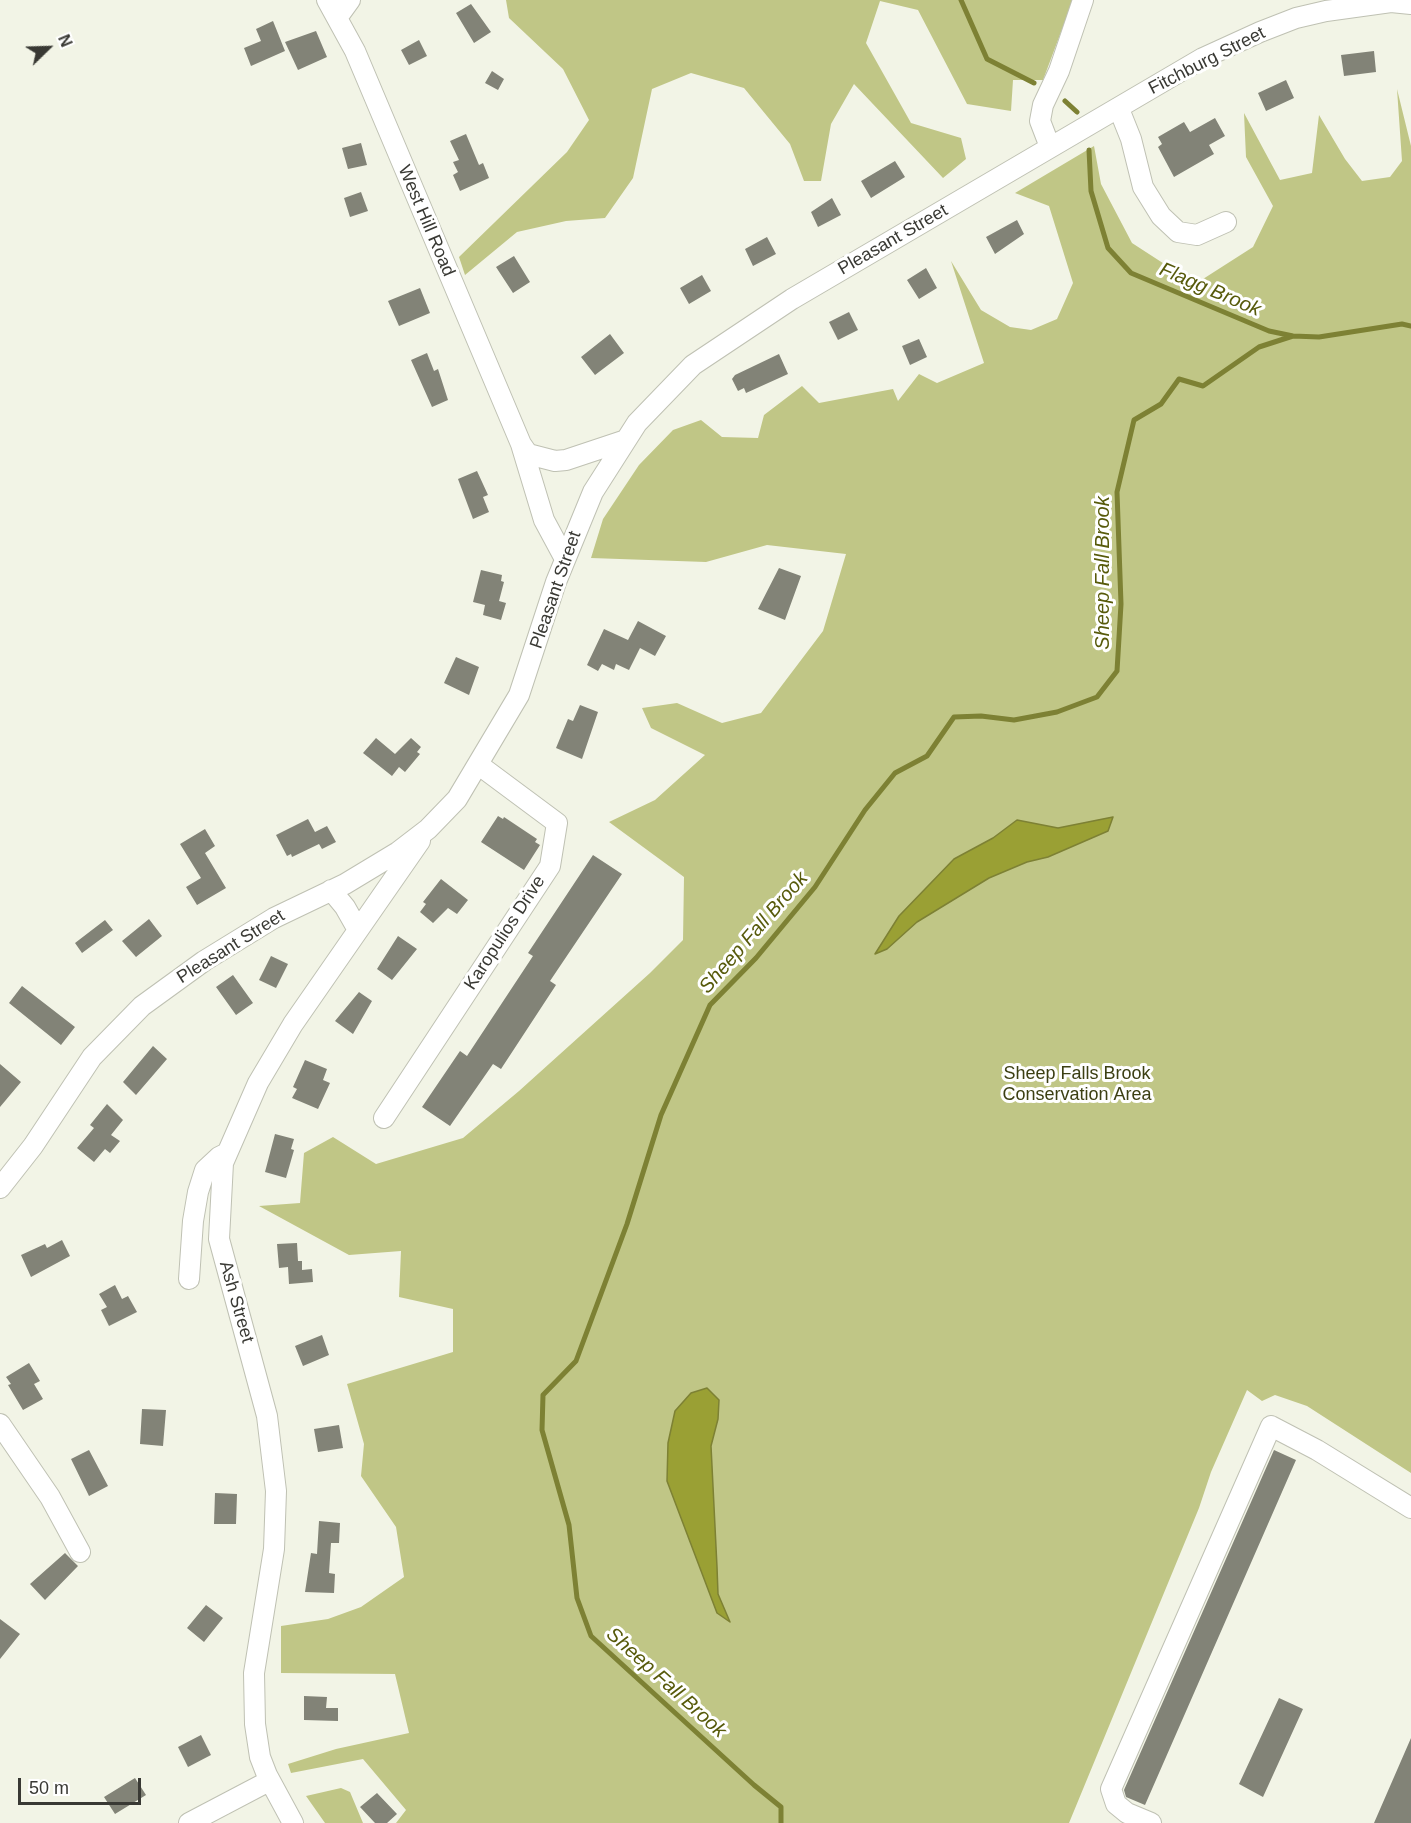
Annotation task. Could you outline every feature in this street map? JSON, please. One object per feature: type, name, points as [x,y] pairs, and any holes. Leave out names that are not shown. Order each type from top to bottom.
[{"type":"street","name":"West Hill Road","points":[[327,0],[355,51],[521,444],[544,520],[565,558]]},
{"type":"street","points":[[337,18],[350,0]]},
{"type":"street","points":[[1050,147],[1040,121],[1043,105],[1059,71],[1083,0]]},
{"type":"street","name":"Fitchburg Street","points":[[1050,147],[1203,58],[1260,32],[1296,18],[1326,10],[1391,2],[1411,4]]},
{"type":"street","points":[[1119,108],[1131,139],[1143,187],[1161,216],[1178,232],[1197,235],[1226,222]]},
{"type":"street","name":"Pleasant Street","points":[[0,1188],[33,1146],[92,1057],[142,1006],[204,961],[244,936],[398,852],[428,829],[457,799],[519,695],[565,558],[593,492],[623,441],[661,396],[685,373],[733,337],[792,298],[1050,147]]},
{"type":"street","points":[[521,444],[528,454],[555,461],[566,460],[623,441]]},
{"type":"street","name":"Karopulios Drive","points":[[384,1118],[550,866],[557,823],[479,765]]},
{"type":"street","name":"Ash Street","points":[[293,1823],[260,1757],[255,1724],[254,1673],[274,1549],[276,1491],[267,1416],[219,1239],[223,1163],[258,1083],[281,1044],[428,829]]},
{"type":"street","points":[[331,890],[345,907],[358,930]]},
{"type":"street","points":[[189,1279],[198,1192],[206,1170],[219,1157],[227,1153]]},
{"type":"street","points":[[0,1424],[6,1443],[50,1497],[80,1552]]},
{"type":"street","points":[[1151,1823],[1127,1813],[1116,1804],[1111,1789],[1271,1426],[1317,1450],[1411,1508]]},
{"type":"street","points":[[189,1823],[270,1781]]},
{"type":"green space","points":[[506,0],[1073,0],[1043,80],[1013,80],[1011,111],[967,104],[918,10],[880,1],[866,43],[911,123],[961,138],[966,159],[943,178],[854,84],[831,124],[821,181],[804,181],[790,144],[744,88],[691,73],[652,89],[633,178],[605,218],[566,221],[517,232],[465,275],[459,257],[567,152],[589,120],[563,69],[509,18]]},
{"type":"green space","name":"Sheep Falls Brook Conservation Area","points":[[1397,89],[1411,146],[1411,1473],[1307,1406],[1275,1395],[1262,1401],[1247,1390],[1211,1472],[1199,1508],[1069,1823],[396,1823],[406,1810],[363,1759],[291,1773],[288,1764],[336,1749],[409,1733],[395,1674],[281,1673],[281,1626],[328,1619],[361,1607],[404,1577],[396,1527],[361,1476],[364,1444],[347,1384],[453,1352],[453,1309],[399,1297],[401,1251],[349,1255],[259,1206],[300,1203],[304,1153],[333,1137],[376,1164],[463,1138],[519,1091],[650,973],[683,940],[684,877],[609,822],[655,800],[705,755],[651,728],[642,708],[677,703],[722,723],[761,713],[823,631],[846,554],[767,545],[706,562],[591,558],[603,519],[639,465],[673,430],[701,420],[722,437],[758,438],[764,415],[802,386],[819,403],[893,389],[898,401],[919,374],[937,383],[984,363],[951,261],[981,310],[1010,327],[1031,330],[1057,319],[1073,283],[1049,206],[1015,193],[1094,146],[1101,184],[1132,243],[1169,267],[1203,279],[1253,247],[1273,206],[1246,157],[1244,113],[1280,180],[1312,173],[1319,115],[1345,159],[1362,181],[1390,177],[1402,161]]},
{"type":"green space","points":[[341,1788],[350,1792],[363,1823],[325,1823],[306,1796]]},
{"type":"shaded area","points":[[1113,817],[1108,831],[1048,857],[1027,862],[989,878],[917,922],[887,949],[875,954],[899,916],[954,859],[993,838],[1017,820],[1058,828]]},
{"type":"shaded area","points":[[707,1388],[719,1400],[718,1419],[711,1446],[718,1594],[730,1622],[717,1613],[667,1481],[668,1443],[675,1411],[691,1393]]},
{"type":"building","points":[[471,4],[491,32],[474,43],[456,13]]},
{"type":"building","points":[[273,21],[285,51],[251,66],[244,48],[261,41],[256,29]]},
{"type":"building","points":[[316,31],[327,57],[298,70],[285,42]]},
{"type":"building","points":[[419,40],[427,56],[409,65],[401,50]]},
{"type":"building","points":[[1374,51],[1376,72],[1344,76],[1341,55]]},
{"type":"building","points":[[492,71],[504,79],[498,90],[485,83]]},
{"type":"building","points":[[1286,80],[1294,98],[1266,111],[1258,93]]},
{"type":"building","points":[[1215,118],[1225,136],[1209,145],[1214,154],[1174,177],[1158,147],[1162,144],[1158,137],[1184,122],[1190,132]]},
{"type":"building","points":[[466,134],[479,165],[483,163],[489,178],[460,191],[453,175],[458,172],[453,162],[459,160],[450,141]]},
{"type":"building","points":[[361,143],[367,165],[348,169],[342,148]]},
{"type":"building","points":[[895,161],[905,177],[871,198],[861,181]]},
{"type":"building","points":[[361,192],[368,211],[350,217],[344,198]]},
{"type":"building","points":[[832,198],[841,215],[818,227],[811,212]]},
{"type":"building","points":[[1017,220],[1024,234],[995,254],[986,237]]},
{"type":"building","points":[[767,237],[776,254],[753,266],[745,249]]},
{"type":"building","points":[[514,256],[530,282],[513,293],[496,267]]},
{"type":"building","points":[[926,268],[937,288],[919,299],[907,280]]},
{"type":"building","points":[[702,275],[711,291],[689,304],[680,288]]},
{"type":"building","points":[[420,288],[430,313],[399,326],[388,301]]},
{"type":"building","points":[[849,312],[858,330],[838,340],[829,322]]},
{"type":"building","points":[[610,334],[624,353],[595,375],[581,357]]},
{"type":"building","points":[[919,339],[927,357],[910,365],[902,346]]},
{"type":"building","points":[[427,353],[434,371],[438,369],[448,400],[432,407],[411,360]]},
{"type":"building","points":[[779,354],[788,374],[746,393],[744,388],[738,391],[732,379],[735,375]]},
{"type":"building","points":[[477,471],[488,495],[483,497],[489,512],[473,519],[458,479]]},
{"type":"building","points":[[779,568],[801,576],[785,620],[758,609]]},
{"type":"building","points":[[481,570],[502,575],[501,581],[504,582],[499,601],[506,603],[501,620],[483,615],[485,605],[473,602]]},
{"type":"building","points":[[638,621],[666,636],[655,656],[640,648],[629,670],[616,664],[614,670],[602,664],[598,671],[587,665],[604,629],[628,640]]},
{"type":"building","points":[[456,657],[479,667],[469,695],[444,683]]},
{"type":"building","points":[[580,705],[598,712],[582,759],[556,748],[568,719],[573,721]]},
{"type":"building","points":[[376,738],[395,754],[411,738],[421,747],[417,752],[420,754],[405,772],[399,767],[392,776],[363,753]]},
{"type":"building","points":[[498,816],[503,819],[504,817],[537,839],[535,842],[540,845],[524,870],[481,842]]},
{"type":"building","points":[[308,819],[315,832],[327,826],[336,842],[322,849],[319,844],[292,857],[291,854],[287,856],[276,835]]},
{"type":"building","points":[[205,829],[215,846],[205,853],[226,888],[197,905],[186,887],[201,878],[180,844]]},
{"type":"building","points":[[593,855],[622,874],[550,981],[556,985],[501,1069],[493,1064],[450,1126],[422,1107],[460,1051],[467,1056],[533,956],[528,953]]},
{"type":"building","points":[[441,879],[468,900],[457,914],[448,908],[433,923],[420,912],[426,904],[423,902]]},
{"type":"building","points":[[149,919],[162,936],[136,957],[122,941]]},
{"type":"building","points":[[105,920],[113,930],[82,953],[75,943]]},
{"type":"building","points":[[398,936],[417,949],[392,980],[377,969]]},
{"type":"building","points":[[271,956],[288,964],[276,988],[259,980]]},
{"type":"building","points":[[233,975],[253,1003],[236,1015],[216,987]]},
{"type":"building","points":[[22,986],[75,1027],[61,1045],[9,1003]]},
{"type":"building","points":[[359,992],[372,1001],[353,1034],[335,1021]]},
{"type":"building","points":[[153,1046],[167,1059],[136,1095],[123,1082]]},
{"type":"building","points":[[305,1060],[327,1069],[323,1080],[330,1083],[318,1109],[292,1098],[297,1089],[293,1087]]},
{"type":"building","points":[[0,1064],[21,1082],[0,1107]]},
{"type":"building","points":[[107,1104],[123,1120],[111,1135],[120,1141],[110,1153],[105,1149],[94,1162],[77,1148],[94,1128],[90,1125]]},
{"type":"building","points":[[275,1134],[294,1139],[291,1149],[294,1150],[286,1178],[265,1172]]},
{"type":"building","points":[[62,1240],[70,1256],[31,1277],[21,1255],[45,1244],[47,1248]]},
{"type":"building","points":[[297,1243],[298,1261],[302,1261],[302,1270],[312,1269],[313,1282],[289,1284],[288,1267],[279,1268],[277,1244]]},
{"type":"building","points":[[115,1285],[122,1299],[128,1296],[137,1312],[109,1326],[101,1310],[107,1307],[99,1294]]},
{"type":"building","points":[[322,1335],[329,1355],[303,1366],[295,1346]]},
{"type":"building","points":[[29,1363],[40,1381],[34,1384],[43,1399],[23,1410],[8,1385],[11,1384],[6,1377]]},
{"type":"building","points":[[142,1409],[166,1410],[163,1446],[140,1444]]},
{"type":"building","points":[[339,1425],[343,1448],[318,1452],[314,1429]]},
{"type":"building","points":[[89,1450],[108,1486],[89,1496],[71,1459]]},
{"type":"building","points":[[1274,1450],[1296,1460],[1145,1805],[1126,1797],[1124,1790]]},
{"type":"building","points":[[215,1493],[237,1494],[236,1524],[214,1524]]},
{"type":"building","points":[[319,1521],[340,1523],[339,1543],[331,1543],[329,1573],[335,1574],[334,1593],[305,1592],[311,1553],[317,1554]]},
{"type":"building","points":[[65,1553],[78,1566],[45,1600],[30,1584]]},
{"type":"building","points":[[206,1605],[223,1618],[204,1642],[187,1628]]},
{"type":"building","points":[[0,1619],[20,1634],[0,1659]]},
{"type":"building","points":[[304,1696],[327,1697],[326,1708],[338,1708],[338,1721],[304,1720]]},
{"type":"building","points":[[1279,1698],[1303,1709],[1263,1797],[1239,1784]]},
{"type":"building","points":[[201,1735],[211,1755],[188,1767],[178,1747]]},
{"type":"building","points":[[1411,1738],[1411,1823],[1374,1823]]},
{"type":"building","points":[[135,1778],[146,1795],[115,1814],[104,1797]]},
{"type":"building","points":[[377,1793],[397,1814],[387,1823],[375,1823],[360,1807]]},
{"type":"waterway","name":"Flagg Brook","points":[[961,0],[987,59],[1034,83]]},
{"type":"waterway","name":"Flagg Brook","points":[[1065,101],[1077,112]]},
{"type":"waterway","name":"Flagg Brook","points":[[1089,150],[1091,191],[1108,248],[1131,273],[1269,331],[1293,336],[1319,337],[1402,324],[1411,326]]},
{"type":"waterway","name":"Sheep Fall Brook","points":[[781,1823],[781,1807],[591,1636],[577,1598],[569,1525],[542,1430],[543,1395],[576,1361],[627,1224],[661,1115],[710,1005],[756,958],[815,887],[865,810],[895,773],[927,756],[954,717],[981,716],[1014,720],[1057,712],[1097,697],[1117,671],[1121,604],[1117,492],[1134,420],[1161,404],[1179,379],[1203,386],[1259,347],[1293,336]]}]
